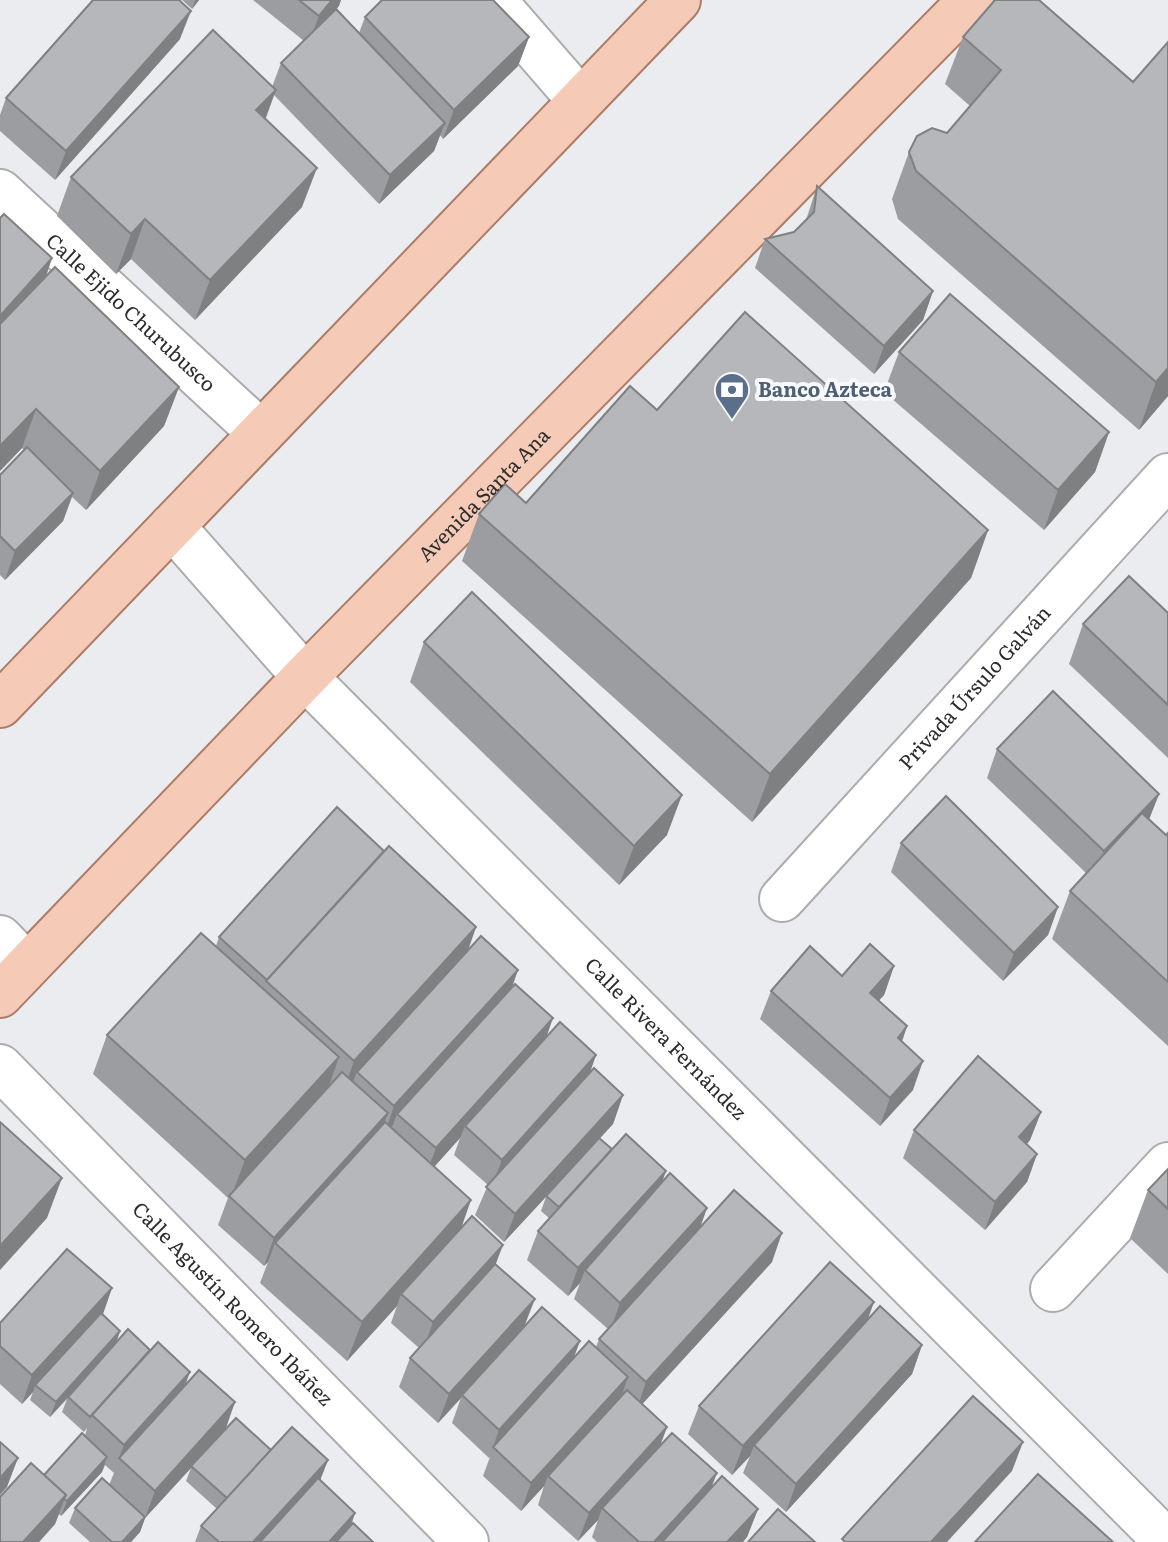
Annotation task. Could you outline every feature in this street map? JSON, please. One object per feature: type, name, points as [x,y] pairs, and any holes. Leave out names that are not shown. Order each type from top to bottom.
[{"type":"main road","points":[[0,705],[579,99],[678,0]]},
{"type":"main road","name":"Avenida Santa Ana","points":[[9,966],[305,677],[971,0]]},
{"type":"street","points":[[493,0],[579,99]]},
{"type":"street","name":"Calle Ejido Churubusco","points":[[0,192],[261,433]]},
{"type":"street","name":"Privada Úrsulo Galván","points":[[782,899],[1168,476]]},
{"type":"street","name":"Calle Rivera Fernández","points":[[172,526],[305,677],[1167,1542]]},
{"type":"street","name":"Calle Agustín Romero Ibáñez","points":[[0,1067],[466,1542]]},
{"type":"street","points":[[1053,1289],[1168,1165]]},
{"type":"building","points":[[93,0],[179,0],[191,11],[66,151],[6,98]]},
{"type":"building","points":[[299,0],[332,0],[319,16]]},
{"type":"building","points":[[382,0],[493,0],[529,37],[454,110],[365,17]]},
{"type":"building","points":[[995,0],[1039,0],[1133,82],[1168,42],[1168,368],[1156,382],[916,171],[909,152],[917,136],[932,128],[947,133],[1001,70],[963,37]]},
{"type":"building","points":[[336,9],[445,123],[390,175],[281,63]]},
{"type":"building","points":[[213,30],[276,90],[256,110],[317,168],[210,280],[145,219],[131,234],[71,177]]},
{"type":"building","points":[[817,186],[933,291],[884,346],[765,239],[794,232],[814,212]]},
{"type":"building","points":[[4,214],[52,258],[0,316],[0,218]]},
{"type":"building","points":[[55,267],[179,387],[100,471],[36,409],[0,446],[0,324]]},
{"type":"building","points":[[950,294],[1109,432],[1058,490],[899,352]]},
{"type":"building","points":[[745,312],[988,530],[770,774],[479,514],[505,484],[526,503],[630,386],[657,410]]},
{"type":"building","points":[[27,447],[73,493],[15,551],[0,536],[0,475]]},
{"type":"building","points":[[1129,576],[1168,613],[1168,705],[1083,624]]},
{"type":"building","points":[[472,592],[682,795],[634,846],[424,642]]},
{"type":"building","points":[[1053,691],[1159,794],[1104,851],[997,749]]},
{"type":"building","points":[[946,796],[1058,907],[1014,953],[901,843]]},
{"type":"building","points":[[337,807],[384,851],[267,980],[219,937]]},
{"type":"building","points":[[1142,813],[1166,835],[1168,833],[1168,982],[1070,891]]},
{"type":"building","points":[[389,846],[476,927],[354,1061],[266,981]]},
{"type":"building","points":[[201,933],[339,1057],[245,1160],[107,1035]]},
{"type":"building","points":[[481,936],[518,970],[394,1106],[357,1072]]},
{"type":"building","points":[[870,944],[894,966],[870,993],[907,1026],[898,1038],[923,1061],[890,1098],[771,991],[810,946],[842,976]]},
{"type":"building","points":[[515,984],[553,1018],[436,1148],[397,1114]]},
{"type":"building","points":[[560,1022],[596,1055],[502,1160],[465,1126]]},
{"type":"building","points":[[978,1056],[1041,1112],[1019,1137],[1037,1154],[995,1202],[914,1130]]},
{"type":"building","points":[[594,1068],[623,1095],[515,1214],[486,1187]]},
{"type":"building","points":[[342,1072],[388,1113],[274,1238],[229,1196]]},
{"type":"building","points":[[0,1122],[62,1178],[0,1246]]},
{"type":"building","points":[[385,1122],[471,1200],[362,1322],[275,1243]]},
{"type":"building","points":[[626,1134],[666,1171],[578,1268],[538,1231]]},
{"type":"building","points":[[599,1138],[612,1149],[559,1207],[546,1196]]},
{"type":"building","points":[[1168,1169],[1168,1209],[1148,1190]]},
{"type":"building","points":[[670,1173],[707,1208],[620,1303],[585,1270]]},
{"type":"building","points":[[734,1190],[782,1233],[646,1382],[599,1339]]},
{"type":"building","points":[[472,1216],[503,1245],[433,1322],[401,1294]]},
{"type":"building","points":[[67,1249],[112,1288],[32,1375],[0,1346],[0,1323]]},
{"type":"building","points":[[830,1262],[874,1302],[743,1446],[699,1406]]},
{"type":"building","points":[[495,1264],[535,1299],[449,1394],[410,1358]]},
{"type":"building","points":[[880,1306],[922,1345],[796,1484],[754,1445]]},
{"type":"building","points":[[542,1307],[580,1341],[499,1430],[462,1395]]},
{"type":"building","points":[[101,1313],[120,1331],[56,1402],[35,1385]]},
{"type":"building","points":[[128,1329],[150,1350],[90,1417],[68,1397]]},
{"type":"building","points":[[589,1341],[628,1377],[531,1483],[493,1447]]},
{"type":"building","points":[[158,1342],[190,1372],[124,1445],[92,1415]]},
{"type":"building","points":[[199,1370],[235,1402],[155,1491],[119,1458]]},
{"type":"building","points":[[627,1390],[667,1427],[589,1513],[548,1476]]},
{"type":"building","points":[[973,1396],[1023,1442],[931,1542],[845,1542],[842,1539]]},
{"type":"building","points":[[236,1418],[271,1450],[227,1498],[191,1466]]},
{"type":"building","points":[[292,1427],[328,1460],[253,1542],[219,1542],[201,1526]]},
{"type":"building","points":[[82,1433],[107,1457],[67,1501],[64,1499],[66,1495],[44,1475]]},
{"type":"building","points":[[672,1433],[717,1473],[654,1542],[639,1542],[602,1508]]},
{"type":"building","points":[[0,1442],[18,1458],[0,1478]]},
{"type":"building","points":[[31,1463],[66,1495],[23,1542],[0,1542],[0,1497]]},
{"type":"building","points":[[1038,1474],[1113,1542],[975,1542]]},
{"type":"building","points":[[722,1476],[758,1509],[727,1542],[662,1542]]},
{"type":"building","points":[[102,1478],[145,1517],[122,1542],[112,1542],[75,1508]]},
{"type":"building","points":[[318,1478],[355,1513],[329,1542],[260,1542]]},
{"type":"building","points":[[778,1509],[815,1542],[748,1542]]},
{"type":"building","points":[[353,1523],[373,1542],[336,1542]]},
{"type":"place","name":"Banco Azteca","points":[[732,421]]}]
